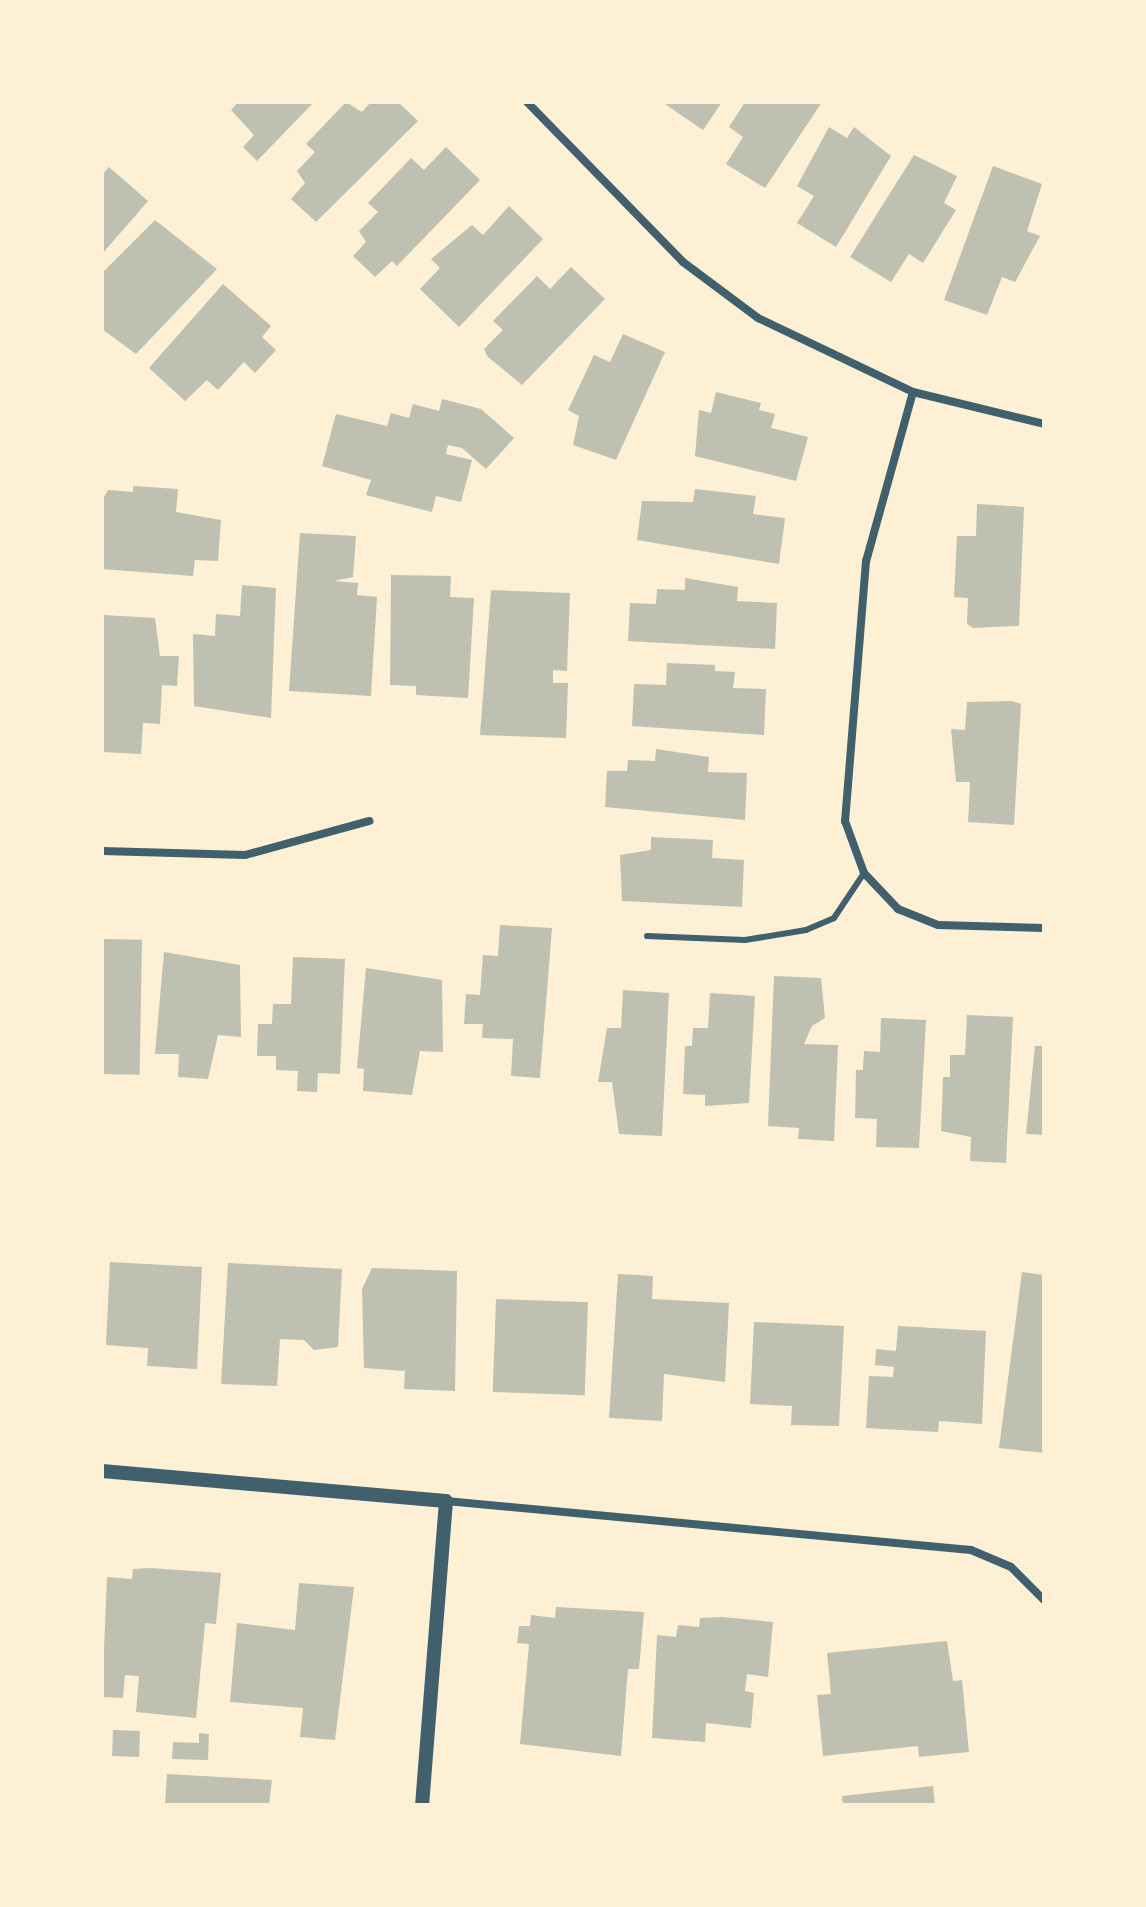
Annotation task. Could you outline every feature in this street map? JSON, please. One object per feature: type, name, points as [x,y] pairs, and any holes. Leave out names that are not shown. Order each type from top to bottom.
[{"type":"street","points":[[527,102],[683,262],[758,318],[913,392],[1044,424]]},
{"type":"street","points":[[913,392],[866,561],[845,821],[864,873],[898,909],[938,925],[1044,928]]},
{"type":"street","points":[[102,851],[245,855],[369,821]]},
{"type":"street","points":[[102,1471],[971,1550],[1011,1567],[1044,1600]]},
{"type":"street","points":[[422,1805],[446,1501]]},
{"type":"lane","points":[[647,936],[745,940],[806,930],[834,918],[864,873]]},
{"type":"building","points":[[238,102],[314,102],[257,161],[243,147],[254,135],[231,110]]},
{"type":"building","points":[[346,102],[362,112],[371,102],[398,102],[418,121],[316,222],[291,199],[305,183],[297,171],[315,152],[306,144]]},
{"type":"building","points":[[662,102],[722,102],[703,130]]},
{"type":"building","points":[[745,102],[822,102],[765,188],[726,164],[743,137],[729,127]]},
{"type":"building","points":[[829,127],[847,138],[854,127],[891,156],[836,247],[797,223],[814,196],[797,186]]},
{"type":"building","points":[[446,147],[480,180],[397,266],[392,261],[375,277],[353,256],[366,242],[359,231],[378,212],[368,203],[411,158],[424,170]]},
{"type":"building","points":[[914,155],[957,176],[944,203],[956,210],[923,263],[909,254],[891,282],[850,257]]},
{"type":"building","points":[[993,166],[1042,184],[1027,231],[1040,236],[1015,282],[1002,277],[987,315],[944,300]]},
{"type":"building","points":[[109,167],[148,201],[102,254],[102,175]]},
{"type":"building","points":[[509,206],[543,239],[459,327],[420,289],[440,268],[431,259],[472,225],[483,235]]},
{"type":"building","points":[[155,220],[217,269],[136,354],[102,329],[102,273]]},
{"type":"building","points":[[571,267],[605,299],[522,385],[487,356],[484,349],[503,330],[493,321],[537,276],[550,289]]},
{"type":"building","points":[[223,284],[271,326],[262,337],[276,350],[255,373],[244,362],[218,390],[207,380],[185,401],[149,368]]},
{"type":"building","points":[[623,334],[665,352],[616,460],[573,445],[579,416],[568,410],[594,355],[610,362]]},
{"type":"building","points":[[716,392],[761,403],[759,410],[775,414],[771,428],[808,437],[796,481],[695,456],[699,410],[711,413]]},
{"type":"building","points":[[442,399],[481,409],[514,438],[486,469],[462,448],[448,445],[446,454],[472,460],[461,502],[436,496],[432,512],[400,504],[366,495],[371,480],[322,466],[336,414],[387,426],[391,413],[409,418],[413,404],[439,411]]},
{"type":"building","points":[[133,486],[178,489],[176,512],[221,520],[218,561],[195,560],[193,576],[102,569],[104,497],[108,490],[133,492]]},
{"type":"building","points":[[695,489],[756,496],[753,514],[785,518],[779,564],[637,540],[642,501],[693,502]]},
{"type":"building","points":[[977,504],[1024,507],[1019,626],[973,628],[967,624],[968,598],[954,597],[957,536],[976,536]]},
{"type":"building","points":[[300,533],[356,536],[353,577],[334,581],[358,583],[357,595],[377,597],[371,696],[289,691]]},
{"type":"building","points":[[391,575],[451,576],[450,597],[474,598],[468,698],[416,695],[416,686],[390,685]]},
{"type":"building","points":[[685,578],[738,587],[737,601],[777,603],[775,649],[628,641],[630,603],[656,604],[657,589],[685,590]]},
{"type":"building","points":[[242,585],[276,588],[271,718],[194,706],[193,634],[215,636],[216,614],[240,616]]},
{"type":"building","points":[[491,590],[570,593],[567,671],[553,670],[553,683],[568,683],[566,738],[480,735]]},
{"type":"building","points":[[104,615],[155,618],[160,656],[179,656],[177,686],[162,685],[160,724],[143,723],[141,754],[102,752]]},
{"type":"building","points":[[667,663],[715,665],[715,671],[735,672],[733,688],[766,689],[764,735],[632,726],[634,684],[666,685]]},
{"type":"building","points":[[1012,701],[1021,704],[1014,825],[968,822],[970,782],[956,782],[951,729],[965,730],[967,702]]},
{"type":"building","points":[[656,749],[709,757],[708,772],[747,773],[745,820],[605,807],[607,771],[627,771],[628,760],[655,761]]},
{"type":"building","points":[[651,837],[713,840],[712,858],[744,860],[742,907],[622,901],[620,855],[651,850]]},
{"type":"building","points":[[500,925],[552,928],[540,1078],[511,1076],[513,1039],[482,1038],[483,1024],[464,1024],[466,994],[480,995],[483,955],[498,956]]},
{"type":"building","points":[[102,939],[142,940],[140,1075],[102,1074]]},
{"type":"building","points":[[164,952],[240,965],[241,1037],[218,1035],[208,1079],[178,1077],[179,1054],[155,1054]]},
{"type":"building","points":[[293,957],[345,959],[340,1074],[318,1073],[317,1092],[297,1091],[298,1071],[276,1070],[276,1056],[257,1056],[258,1024],[272,1024],[273,1004],[291,1004]]},
{"type":"building","points":[[366,968],[442,980],[443,1052],[420,1051],[412,1095],[363,1091],[364,1069],[357,1068]]},
{"type":"building","points":[[774,976],[821,978],[825,1018],[812,1026],[804,1044],[838,1045],[834,1141],[798,1139],[799,1128],[768,1126]]},
{"type":"building","points":[[623,990],[669,993],[662,1136],[619,1134],[612,1082],[598,1082],[607,1028],[621,1028]]},
{"type":"building","points":[[710,993],[755,996],[749,1103],[705,1106],[705,1095],[683,1094],[685,1046],[692,1046],[693,1028],[708,1028]]},
{"type":"building","points":[[967,1015],[1013,1017],[1006,1163],[970,1161],[971,1137],[941,1131],[943,1077],[950,1077],[950,1055],[965,1055]]},
{"type":"building","points":[[881,1018],[926,1020],[919,1148],[876,1147],[877,1119],[855,1118],[856,1070],[863,1070],[864,1051],[880,1052]]},
{"type":"building","points":[[1035,1046],[1044,1046],[1044,1135],[1026,1134]]},
{"type":"building","points":[[110,1262],[202,1267],[197,1369],[147,1366],[148,1348],[106,1345]]},
{"type":"building","points":[[228,1263],[342,1269],[338,1347],[314,1350],[304,1340],[280,1339],[277,1386],[221,1384]]},
{"type":"building","points":[[372,1268],[457,1271],[455,1391],[404,1389],[405,1371],[364,1368],[362,1289]]},
{"type":"building","points":[[1022,1272],[1044,1275],[1044,1453],[999,1448]]},
{"type":"building","points":[[618,1274],[653,1276],[652,1299],[729,1303],[725,1382],[664,1374],[662,1421],[609,1418]]},
{"type":"building","points":[[496,1299],[588,1302],[585,1395],[493,1392]]},
{"type":"building","points":[[754,1322],[844,1326],[839,1426],[791,1425],[792,1406],[750,1404]]},
{"type":"building","points":[[898,1326],[986,1331],[982,1424],[939,1421],[938,1432],[866,1428],[869,1376],[893,1377],[894,1367],[875,1365],[876,1349],[896,1351]]},
{"type":"building","points":[[133,1569],[221,1573],[216,1624],[205,1623],[196,1718],[136,1712],[139,1676],[125,1675],[123,1698],[102,1697],[107,1577],[132,1579]]},
{"type":"building","points":[[299,1583],[354,1587],[335,1740],[300,1737],[303,1708],[230,1702],[237,1623],[295,1630]]},
{"type":"building","points":[[556,1607],[644,1612],[639,1669],[628,1669],[621,1756],[520,1744],[529,1644],[517,1643],[519,1626],[530,1626],[531,1615],[555,1618]]},
{"type":"building","points":[[700,1618],[773,1622],[768,1677],[747,1674],[745,1691],[754,1693],[751,1728],[706,1723],[705,1742],[652,1738],[657,1635],[676,1637],[678,1625],[699,1627]]},
{"type":"building","points":[[947,1641],[953,1681],[962,1680],[969,1752],[919,1757],[918,1746],[823,1756],[817,1695],[831,1694],[827,1653]]},
{"type":"building","points":[[113,1730],[140,1731],[139,1757],[112,1756]]},
{"type":"building","points":[[199,1733],[209,1734],[208,1760],[172,1759],[173,1742],[199,1743]]},
{"type":"building","points":[[167,1774],[272,1780],[269,1805],[165,1805]]},
{"type":"building","points":[[933,1786],[935,1805],[843,1805],[842,1796]]}]
